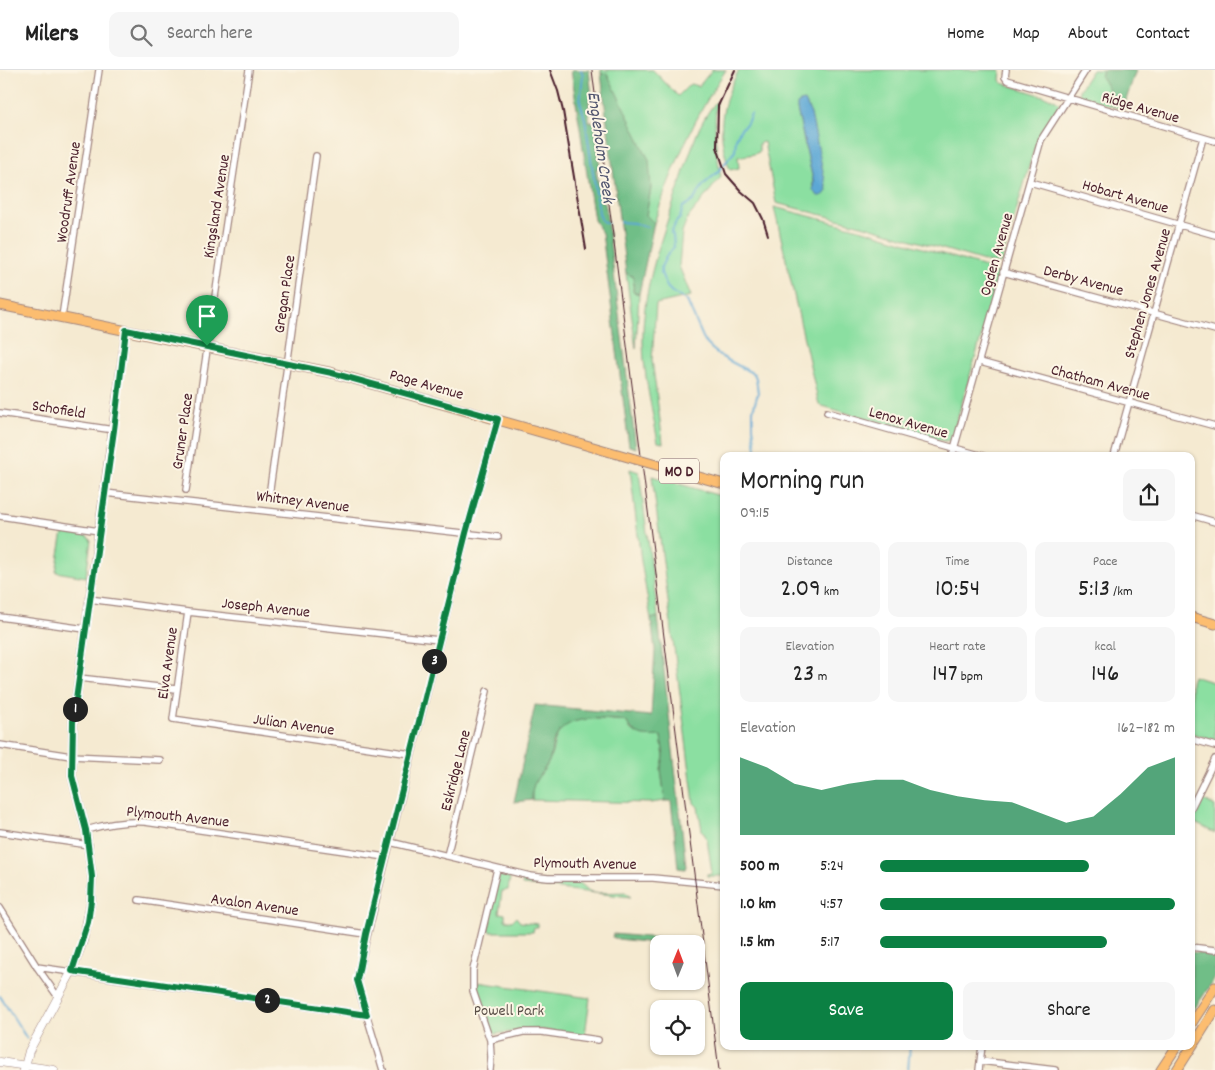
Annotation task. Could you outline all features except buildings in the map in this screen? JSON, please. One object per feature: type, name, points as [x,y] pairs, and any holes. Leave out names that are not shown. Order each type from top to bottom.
[{"type":"main road","name":"Page Avenue","points":[[0,305],[287,362],[354,378],[720,483]]},
{"type":"main road","points":[[1195,618],[1215,624]]},
{"type":"main road","points":[[1195,1018],[1215,987]]},
{"type":"main road","points":[[1195,1042],[1215,1010]]},
{"type":"main road","points":[[1161,1070],[1174,1050]]},
{"type":"main road","points":[[1177,1070],[1190,1050]]},
{"type":"street","name":"Woodruff Avenue","points":[[62,317],[99,70]]},
{"type":"street","name":"Kingsland Avenue","points":[[207,346],[248,70]]},
{"type":"street","name":"Ogden Avenue","points":[[953,452],[980,362],[1003,272],[1041,140],[1086,70]]},
{"type":"street","name":"Ridge Avenue","points":[[1006,73],[1007,80],[1215,141]]},
{"type":"street","name":"Stephen Jones Avenue","points":[[1115,452],[1203,138]]},
{"type":"street","name":"Gregan Place","points":[[269,496],[316,156]]},
{"type":"street","name":"Hobart Avenue","points":[[1030,182],[1215,235]]},
{"type":"street","name":"Derby Avenue","points":[[1003,272],[1155,312],[1215,330]]},
{"type":"street","points":[[24,1068],[29,1052],[72,971],[85,932],[91,901],[92,877],[89,844],[72,776],[73,721],[114,430],[126,330]]},
{"type":"street","name":"Gruner Place","points":[[186,490],[207,346]]},
{"type":"street","name":"Chatham Avenue","points":[[980,362],[1215,426]]},
{"type":"street","name":"Lenox Avenue","points":[[827,412],[968,452]]},
{"type":"street","name":"Schofield","points":[[0,413],[114,430]]},
{"type":"street","points":[[383,1070],[357,980],[366,934],[410,754],[466,533],[498,419]]},
{"type":"street","name":"Whitney Avenue","points":[[105,493],[498,537]]},
{"type":"street","points":[[0,516],[99,531]]},
{"type":"street","points":[[1195,516],[1215,522]]},
{"type":"street","name":"Joseph Avenue","points":[[89,599],[439,640]]},
{"type":"street","name":"Elva Avenue","points":[[173,719],[188,612]]},
{"type":"street","points":[[0,617],[85,629]]},
{"type":"street","points":[[79,678],[176,689]]},
{"type":"street","name":"Eskridge Lane","points":[[447,856],[487,691]]},
{"type":"street","name":"Julian Avenue","points":[[173,719],[410,754]]},
{"type":"street","points":[[1195,740],[1215,746]]},
{"type":"street","points":[[0,746],[71,756],[160,760]]},
{"type":"street","points":[[1195,800],[1215,759]]},
{"type":"street","name":"Plymouth Avenue","points":[[86,830],[127,821],[145,822],[386,857]]},
{"type":"street","points":[[0,832],[89,844]]},
{"type":"street","name":"Plymouth Avenue","points":[[390,842],[497,869],[548,878],[653,878],[720,884]]},
{"type":"street","points":[[490,1070],[490,1040],[473,991],[473,970],[497,869]]},
{"type":"street","name":"Avalon Avenue","points":[[139,900],[366,934]]},
{"type":"street","points":[[0,908],[36,967],[58,997]]},
{"type":"street","points":[[1195,948],[1215,950]]},
{"type":"street","points":[[36,967],[367,1015]]},
{"type":"street","points":[[490,1040],[523,1032],[598,1040]]},
{"type":"street","points":[[978,1070],[981,1050]]},
{"type":"street","points":[[980,1061],[1055,1070]]},
{"type":"street","points":[[0,1062],[24,1068],[54,1070]]},
{"type":"green space","points":[[571,70],[589,70],[592,97],[589,101],[589,122],[595,122],[600,168],[596,169],[601,201],[605,203],[636,448],[629,446],[602,233],[594,220]]},
{"type":"green space","points":[[601,70],[653,70],[678,96],[690,84],[699,86],[712,70],[726,70],[704,106],[685,144],[668,183],[654,223],[646,215],[651,188],[607,74],[601,74]]},
{"type":"green space","points":[[739,70],[1001,70],[1000,80],[1002,83],[1056,100],[1059,106],[1035,146],[1001,263],[991,263],[865,226],[776,203],[764,142],[759,143],[759,152],[738,157],[739,168],[730,170],[723,144],[722,131],[724,107]],"holes":[[[797,109],[811,114],[813,179]]]},
{"type":"green space","points":[[1092,70],[1103,70],[1101,77],[1113,97],[1124,106],[1123,109],[1081,97],[1079,90]]},
{"type":"green space","points":[[1103,70],[1136,70],[1124,106],[1113,97],[1101,77]]},
{"type":"green space","points":[[607,73],[649,160],[651,188],[646,215],[654,223],[639,294],[633,292],[634,277],[626,273],[601,74]]},
{"type":"green space","points":[[717,101],[715,121],[721,177],[687,219],[682,232],[679,266],[691,296],[656,304],[652,360],[663,443],[658,442],[645,369],[643,323],[646,301],[655,259],[692,147],[700,127]]},
{"type":"green space","points":[[774,207],[863,230],[982,266],[998,274],[998,280],[951,440],[944,441],[819,405]]},
{"type":"green space","points":[[626,273],[634,277],[633,291],[639,294],[636,349]]},
{"type":"green space","points":[[630,469],[639,472],[658,617],[651,619],[641,561]]},
{"type":"green space","points":[[652,476],[720,496],[720,876],[707,876],[707,874],[712,873],[707,839],[702,830],[698,807],[694,803]]},
{"type":"green space","points":[[63,532],[87,536],[91,540],[86,577],[56,572]]},
{"type":"green space","points":[[658,617],[685,869],[678,868],[671,801],[665,801],[661,769],[664,757],[661,736],[641,735],[633,731],[626,721],[585,719],[567,725],[554,741],[549,760],[534,784],[532,800],[514,802],[535,705],[651,716],[655,650],[651,619]]},
{"type":"green space","points":[[1195,677],[1215,683],[1215,740],[1195,734]]},
{"type":"green space","points":[[588,718],[626,721],[631,730],[661,736],[664,757],[661,769],[665,801],[650,803],[532,800],[533,787],[549,761],[558,734],[567,725]]},
{"type":"green space","points":[[1202,799],[1215,806],[1215,833],[1195,823],[1195,813]]},
{"type":"green space","points":[[501,875],[510,878],[508,890],[502,891],[499,913],[505,914],[505,920],[512,921],[516,917],[520,922],[538,924],[538,927],[534,927],[533,932],[491,932],[488,930],[491,920],[489,920],[487,927],[487,925],[498,878]]},
{"type":"green space","points":[[523,880],[580,883],[589,891],[596,893],[625,892],[631,897],[522,885]]},
{"type":"green space","points":[[613,934],[650,937],[650,943],[618,939],[612,937]]},
{"type":"green space","points":[[1195,952],[1215,955],[1215,978],[1195,1008]]},
{"type":"green space","name":"Powell Park","points":[[477,982],[590,998],[585,1035],[535,1029],[495,1034],[492,1031]]},
{"type":"water","points":[[805,101],[811,114],[827,190],[821,196],[818,196],[813,191],[813,180],[797,109],[797,104]]},
{"type":"waterway","name":"Engleholm Creek","points":[[581,70],[583,75],[580,102],[585,119],[599,213],[602,221],[608,223]]},
{"type":"waterway","name":"Engleholm Creek","points":[[751,114],[736,139],[735,151],[717,173],[704,184],[693,201],[683,207],[680,218],[671,233],[673,235],[674,247],[666,257],[661,267],[661,273],[667,287],[687,301],[705,342],[722,357],[754,374],[758,393],[753,410],[756,452]]},
{"type":"waterway","name":"Engleholm Creek","points":[[620,222],[634,223],[647,227]]},
{"type":"waterway","points":[[0,996],[27,1039]]},
{"type":"waterway","name":"Engleholm Creek","points":[[908,1070],[910,1050]]},
{"type":"tram line","points":[[592,70],[719,1070]]},
{"type":"railway","points":[[550,70],[563,111],[586,249]]},
{"type":"railway","points":[[735,70],[718,106],[717,147],[726,174],[755,203],[768,235]]},
{"type":"route","points":[[126,330],[207,346],[287,362],[376,384],[498,419],[466,533],[366,934],[357,980],[367,1015],[72,971],[88,922],[92,877],[89,844],[72,776],[73,721],[114,430],[126,330]]}]
